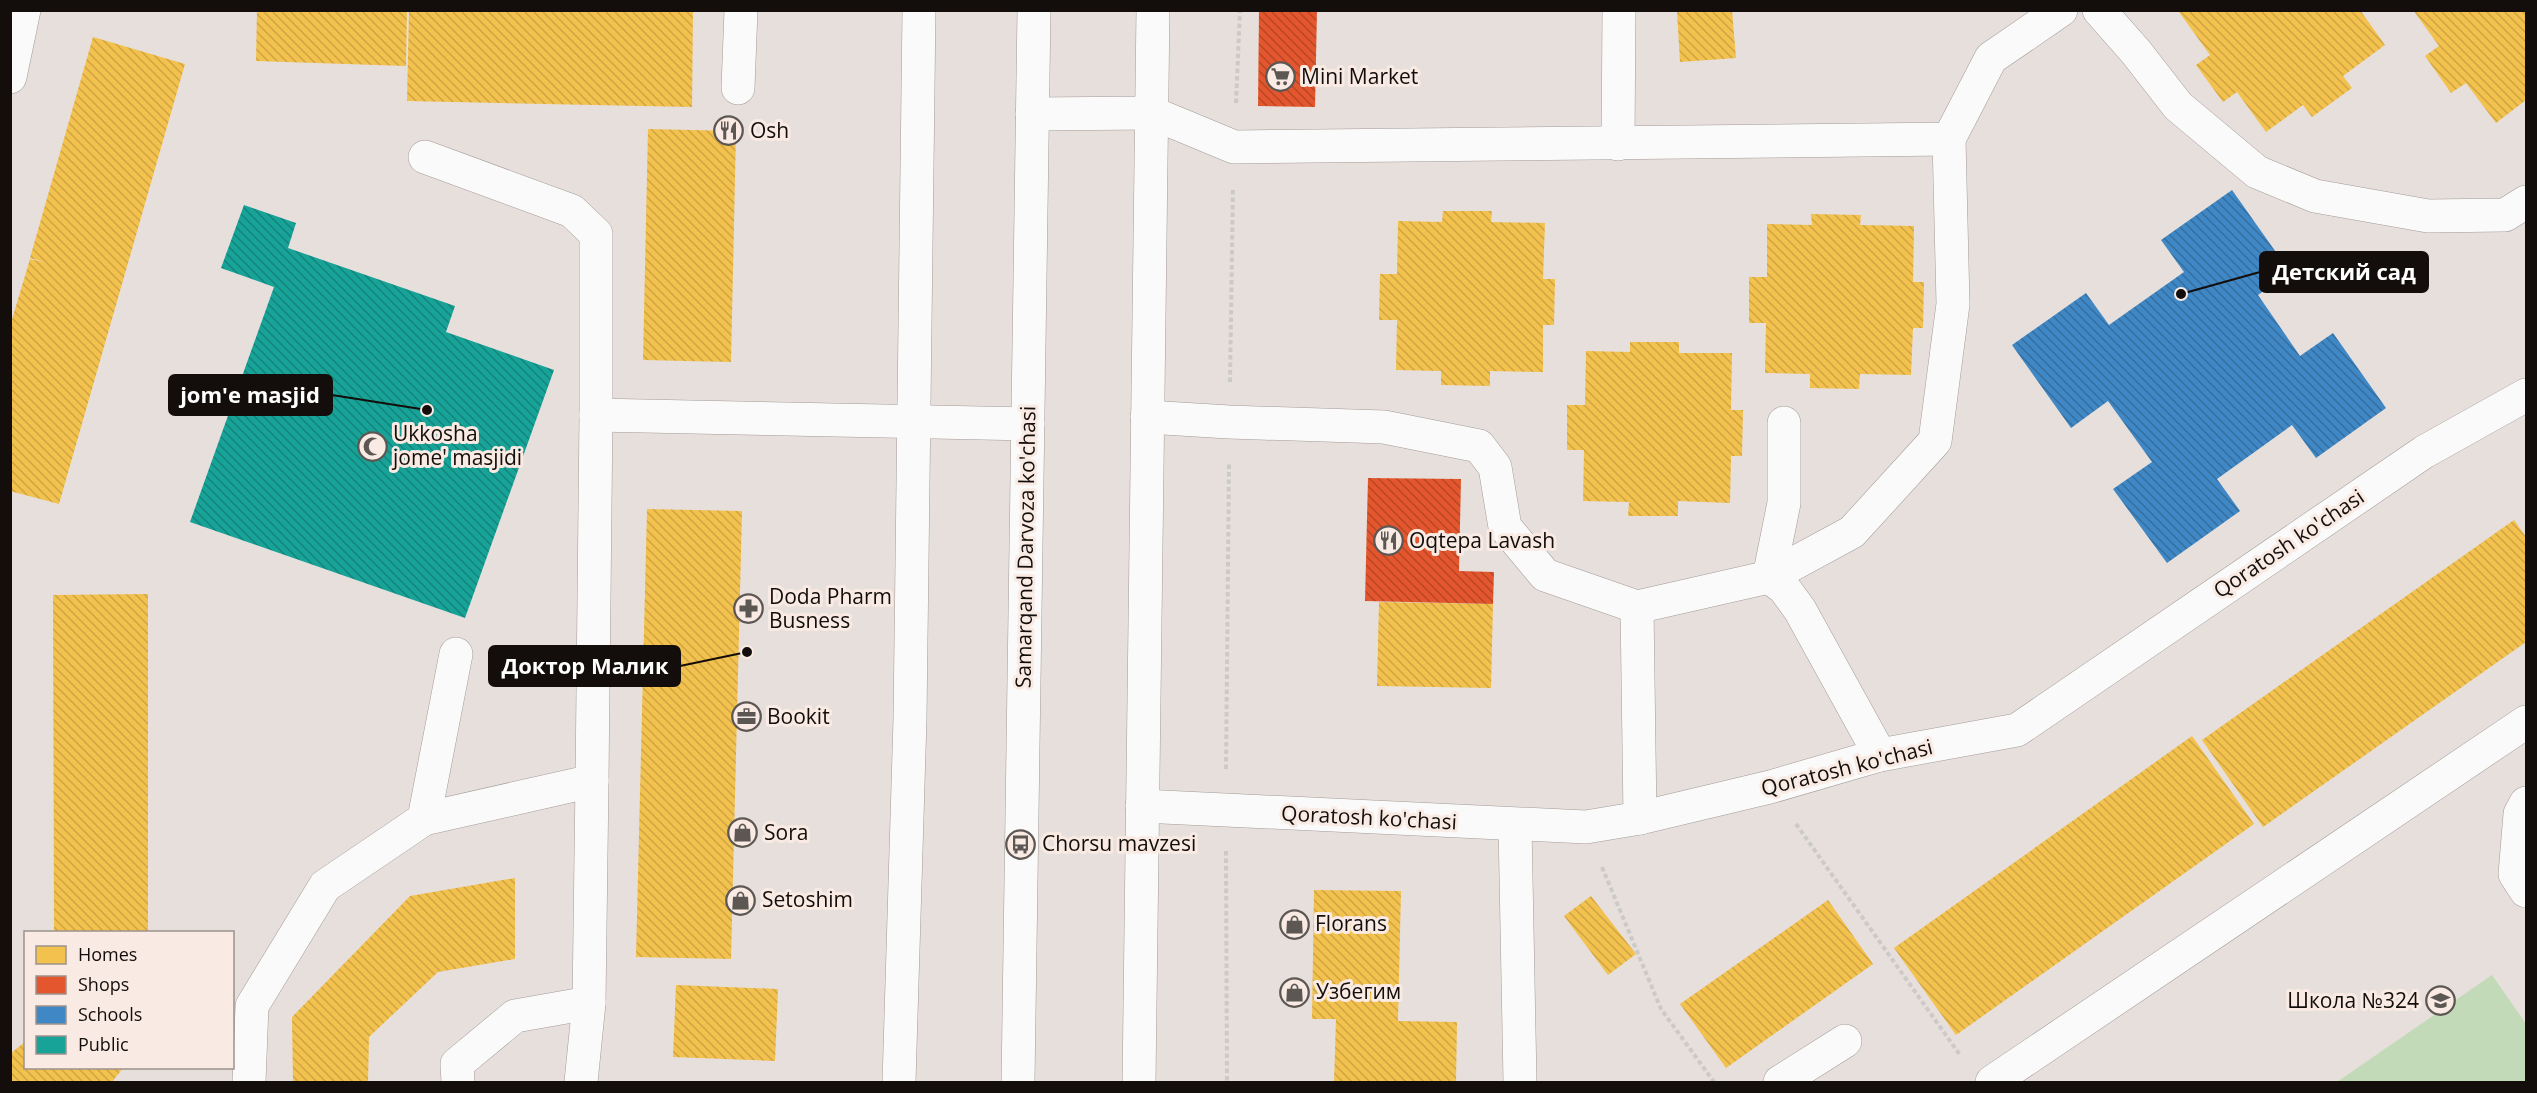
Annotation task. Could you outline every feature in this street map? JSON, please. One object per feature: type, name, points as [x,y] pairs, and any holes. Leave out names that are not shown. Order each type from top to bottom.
[{"type":"main road","points":[[10,77],[24,10]]},
{"type":"main road","points":[[738,88],[741,10]]},
{"type":"main road","points":[[899,1083],[910,719],[919,10]]},
{"type":"main road","name":"Samarqand Darvoza ko'chasi","points":[[1018,1083],[1034,10]]},
{"type":"main road","points":[[1139,1083],[1153,10]]},
{"type":"main road","points":[[1617,144],[1619,10]]},
{"type":"main road","points":[[1148,417],[1384,427],[1479,446],[1495,467],[1505,527],[1545,575],[1637,607],[1769,576],[1852,532],[1935,441],[1953,304],[1949,139],[1991,58],[2061,10]]},
{"type":"main road","points":[[2099,10],[2136,52],[2178,106],[2257,172],[2315,196],[2428,216],[2505,215],[2526,202]]},
{"type":"main road","points":[[1032,114],[1152,113],[1234,147],[1949,139]]},
{"type":"main road","points":[[425,156],[572,211],[596,234],[590,1003],[581,1083]]},
{"type":"main road","name":"Qoratosh ko'chasi","points":[[1142,806],[1586,828],[1640,818],[1770,787],[1880,755],[2017,730],[2424,452],[2526,395]]},
{"type":"main road","points":[[596,414],[1028,424]]},
{"type":"main road","points":[[1769,576],[1784,503],[1784,423]]},
{"type":"main road","points":[[1769,576],[1784,588],[1800,610],[1880,755]]},
{"type":"main road","points":[[1637,607],[1640,818]]},
{"type":"main road","points":[[424,819],[456,654]]},
{"type":"main road","points":[[1992,1083],[2526,722]]},
{"type":"main road","points":[[249,1083],[252,1006],[325,886],[424,819],[592,782]]},
{"type":"main road","points":[[2526,803],[2520,814],[2515,874],[2526,891]]},
{"type":"main road","points":[[1515,825],[1520,1083]]},
{"type":"main road","points":[[458,1083],[457,1064],[515,1016],[590,1003]]},
{"type":"main road","points":[[1780,1083],[1845,1041]]},
{"type":"path","points":[[1227,1083],[1226,810],[1229,422],[1234,147],[1240,10]]},
{"type":"path","points":[[1770,787],[1966,1064]]},
{"type":"path","points":[[1586,828],[1661,1009],[1714,1083]]},
{"type":"green space","points":[[2492,975],[2526,1024],[2526,1082],[2337,1082]]},
{"type":"building: Homes","points":[[257,10],[407,10],[406,66],[256,61]]},
{"type":"building: Homes","points":[[409,10],[693,10],[692,107],[407,101]]},
{"type":"building: Homes","points":[[1732,10],[1736,58],[1680,62],[1677,11]]},
{"type":"building: Homes","points":[[2181,10],[2360,10],[2385,45],[2343,76],[2352,88],[2312,117],[2303,105],[2266,132],[2237,92],[2223,102],[2196,65],[2210,55],[2179,12]]},
{"type":"building: Homes","points":[[2413,10],[2526,10],[2526,100],[2496,123],[2466,83],[2451,93],[2425,56],[2439,46]]},
{"type":"building: Homes","points":[[93,37],[185,64],[59,504],[10,491],[10,326],[30,259],[47,263],[30,258]]},
{"type":"building: Homes","points":[[648,129],[736,131],[731,362],[643,360]]},
{"type":"building: Homes","points":[[1443,211],[1492,211],[1491,222],[1545,223],[1543,279],[1555,279],[1554,325],[1543,325],[1543,372],[1490,371],[1490,386],[1441,385],[1441,371],[1396,370],[1397,320],[1379,320],[1380,274],[1397,274],[1398,221],[1442,222]]},
{"type":"building: Homes","points":[[1811,214],[1861,215],[1860,225],[1914,226],[1913,282],[1924,282],[1923,328],[1913,328],[1911,375],[1860,374],[1859,389],[1810,388],[1810,374],[1765,373],[1766,323],[1749,323],[1749,277],[1767,277],[1767,224],[1812,225]]},
{"type":"building: Homes","points":[[1630,342],[1679,342],[1679,353],[1732,353],[1731,410],[1743,410],[1742,456],[1731,456],[1730,503],[1678,501],[1678,516],[1628,516],[1629,502],[1583,501],[1584,450],[1567,450],[1567,405],[1585,405],[1586,351],[1630,352]]},
{"type":"building: Homes","points":[[647,509],[742,511],[731,959],[636,957]]},
{"type":"building: Homes","points":[[2514,520],[2526,537],[2526,642],[2263,827],[2202,740]]},
{"type":"building: Homes","points":[[148,594],[148,931],[54,931],[53,595]]},
{"type":"building: Homes","points":[[1379,602],[1493,604],[1491,688],[1377,686]]},
{"type":"building: Homes","points":[[2192,736],[2254,824],[1956,1035],[1894,948]]},
{"type":"building: Homes","points":[[515,878],[515,959],[438,972],[369,1037],[368,1082],[293,1082],[292,1017],[410,896]]},
{"type":"building: Homes","points":[[1314,890],[1401,891],[1398,1021],[1457,1022],[1456,1082],[1334,1082],[1336,1019],[1312,1019]]},
{"type":"building: Homes","points":[[1591,896],[1636,954],[1608,975],[1564,916]]},
{"type":"building: Homes","points":[[1828,900],[1873,964],[1726,1068],[1680,1004]]},
{"type":"building: Homes","points":[[676,985],[778,989],[775,1061],[673,1057]]},
{"type":"building: Homes","points":[[24,1043],[24,1069],[122,1069],[112,1082],[10,1082],[10,1054]]},
{"type":"building: Shops","points":[[1259,10],[1317,10],[1315,107],[1258,106]]},
{"type":"building: Shops","points":[[1368,478],[1461,479],[1459,571],[1494,572],[1493,604],[1365,601]]},
{"type":"building: Schools","points":[[2232,190],[2290,272],[2258,295],[2300,356],[2333,333],[2386,408],[2316,458],[2292,425],[2217,479],[2240,511],[2167,563],[2113,489],[2152,462],[2108,401],[2071,428],[2012,345],[2086,293],[2109,325],[2184,272],[2161,240]]},
{"type":"building: Public","name":"Ukkosha jome' masjidi","points":[[244,205],[296,223],[288,248],[455,306],[446,332],[554,370],[465,618],[190,522],[274,287],[221,268]]},
{"type":"place","name":"Mini Market","points":[[1280,77]]},
{"type":"place","name":"Osh","points":[[729,131]]},
{"type":"place","name":"Детский сад","points":[[2181,294]]},
{"type":"place","name":"jom'e masjid","points":[[427,410]]},
{"type":"place","name":"Ukkosha jome' masjidi","points":[[372,446]]},
{"type":"place","name":"Oqtepa Lavash","points":[[1388,541]]},
{"type":"place","name":"Doda Pharm Busness","points":[[748,609]]},
{"type":"place","name":"Доктор Малик","points":[[747,652]]},
{"type":"place","name":"Bookit","points":[[746,717]]},
{"type":"place","name":"Sora","points":[[743,833]]},
{"type":"place","name":"Chorsu mavzesi","points":[[1021,844]]},
{"type":"place","name":"Setoshim","points":[[741,900]]},
{"type":"place","name":"Florans","points":[[1294,924]]},
{"type":"place","name":"Узбегим","points":[[1295,992]]},
{"type":"place","name":"Школа №324","points":[[2440,1001]]}]
